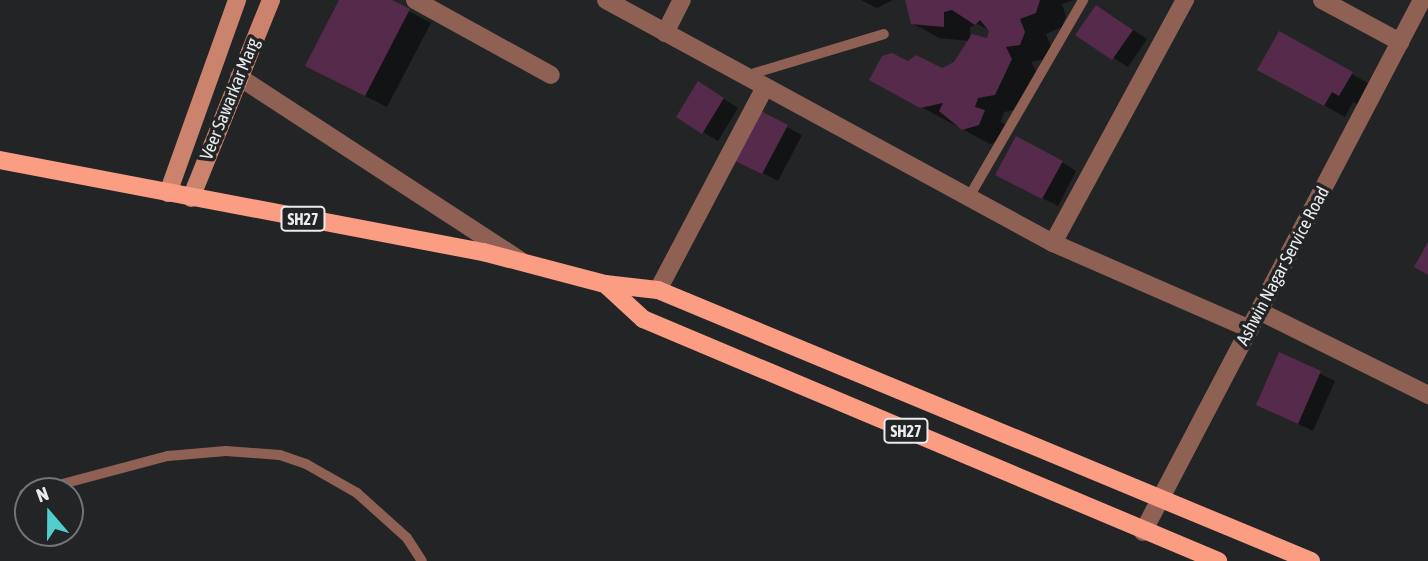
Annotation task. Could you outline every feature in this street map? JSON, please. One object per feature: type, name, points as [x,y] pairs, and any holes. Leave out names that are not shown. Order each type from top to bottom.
[{"type":"main road","name":"SH27","points":[[0,160],[525,264],[605,284],[643,319],[1143,532],[1218,561]]},
{"type":"main road","points":[[605,284],[658,290],[1311,561]]},
{"type":"street","name":"Veer Sawarkar Marg","points":[[168,193],[237,0]]},
{"type":"street","name":"Veer Sawarkar Marg","points":[[191,198],[271,0]]},
{"type":"street","points":[[415,0],[551,75]]},
{"type":"street","points":[[606,0],[1054,243],[1250,329]]},
{"type":"street","points":[[665,33],[682,0]]},
{"type":"street","points":[[1054,243],[1185,0]]},
{"type":"street","points":[[1322,0],[1400,43]]},
{"type":"street","name":"Ashwin Nagar Service Road","points":[[1143,532],[1422,0]]},
{"type":"street","points":[[239,77],[525,264]]},
{"type":"street","points":[[658,290],[765,87]]},
{"type":"street","points":[[1259,311],[1428,395]]},
{"type":"lane","points":[[969,197],[1083,0]]},
{"type":"lane","points":[[745,76],[884,34]]},
{"type":"lane","points":[[84,478],[168,456],[226,451],[280,455],[317,470],[357,493],[407,538],[422,561]]},
{"type":"building","points":[[339,0],[392,0],[410,9],[365,96],[305,66]]},
{"type":"building","points":[[905,0],[1040,0],[1036,13],[1020,19],[1025,32],[1020,45],[1006,47],[1012,59],[995,95],[978,98],[975,107],[985,110],[979,125],[962,130],[939,111],[943,103],[920,108],[869,80],[882,56],[892,53],[908,61],[916,55],[942,68],[954,62],[972,34],[987,38],[989,31],[980,20],[975,25],[952,10],[944,12],[944,27],[911,24]]},
{"type":"building","points":[[1096,5],[1133,30],[1112,60],[1075,35]]},
{"type":"building","points":[[1279,31],[1353,72],[1339,96],[1332,92],[1324,106],[1257,70]]},
{"type":"building","points":[[698,81],[724,98],[702,134],[676,117]]},
{"type":"building","points":[[757,109],[788,125],[762,174],[731,159]]},
{"type":"building","points":[[1016,136],[1063,161],[1042,199],[995,175]]},
{"type":"building","points":[[1428,242],[1428,275],[1414,267]]},
{"type":"building","points":[[1279,352],[1321,371],[1298,424],[1256,405]]}]
